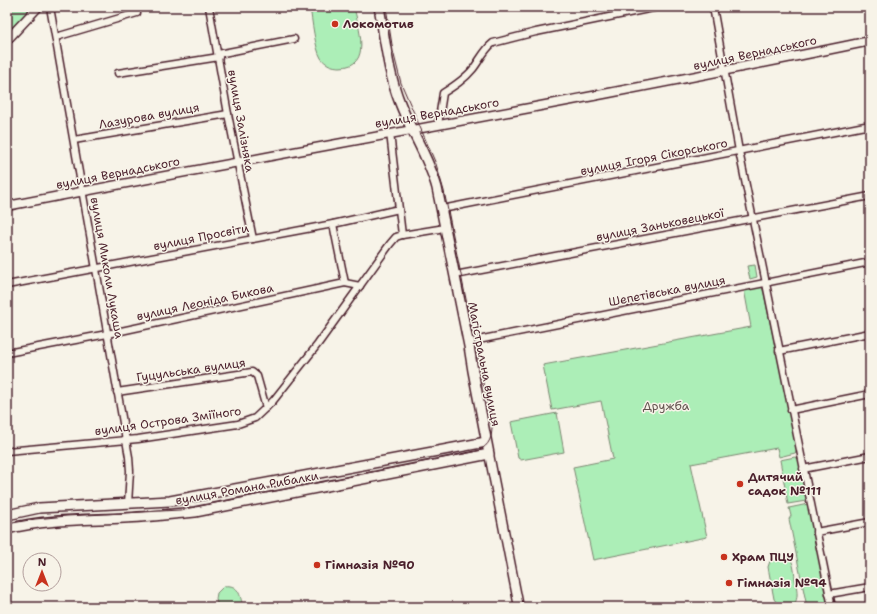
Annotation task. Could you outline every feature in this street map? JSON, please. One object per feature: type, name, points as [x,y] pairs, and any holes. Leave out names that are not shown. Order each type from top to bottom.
[{"type":"main road","name":"Магістральна вулиця","points":[[379,7],[394,86],[434,178],[442,208],[489,454]]},
{"type":"main road","name":"вулиця Романа Рибалки","points":[[7,515],[40,508],[170,501],[486,442]]},
{"type":"main road","name":"вулиця Романа Рибалки","points":[[7,529],[55,520],[145,517],[195,512],[489,454]]},
{"type":"street","points":[[7,40],[38,7]]},
{"type":"street","name":"вулиця Миколи Лукаша","points":[[50,7],[130,471],[128,504]]},
{"type":"street","name":"вулиця Залізняка","points":[[209,7],[228,114],[253,239]]},
{"type":"street","points":[[438,125],[443,93],[460,81],[473,69],[488,47],[493,43],[536,32],[658,7]]},
{"type":"street","points":[[713,7],[752,219],[832,607]]},
{"type":"street","points":[[56,36],[138,13]]},
{"type":"street","points":[[118,73],[218,56],[294,39]]},
{"type":"street","name":"вулиця Вернадського","points":[[7,206],[390,133],[724,72],[870,41]]},
{"type":"street","name":"Лазурова вулиця","points":[[74,140],[228,114]]},
{"type":"street","name":"вулиця Ігоря Сікорського","points":[[442,208],[870,125]]},
{"type":"street","points":[[390,133],[402,235],[445,227]]},
{"type":"street","name":"вулиця Заньковецької","points":[[455,275],[870,196]]},
{"type":"street","name":"вулиця Просвіти","points":[[7,284],[333,224],[399,209]]},
{"type":"street","points":[[333,224],[345,283]]},
{"type":"street","name":"вулиця Острова Зміїного","points":[[7,452],[125,440],[238,424],[256,418],[266,408],[318,344],[390,244],[396,237],[402,235]]},
{"type":"street","name":"Шепетівська вулиця","points":[[468,342],[870,262]]},
{"type":"street","name":"вулиця Леоніда Бикова","points":[[7,353],[107,334],[345,283],[360,286]]},
{"type":"street","points":[[779,351],[870,333]]},
{"type":"street","name":"Гуцульська вулиця","points":[[117,392],[252,372],[257,376],[266,408]]},
{"type":"street","points":[[791,410],[870,394]]},
{"type":"street","name":"Магістральна вулиця","points":[[489,454],[519,607]]},
{"type":"street","points":[[803,470],[870,456]]},
{"type":"street","points":[[816,532],[870,522]]},
{"type":"street","points":[[829,594],[870,587]]},
{"type":"green space","points":[[7,7],[32,7],[7,33]]},
{"type":"green space","name":"Локомотив","points":[[310,7],[354,7],[361,44],[360,53],[357,60],[350,65],[340,67],[329,65],[321,58],[315,41]]},
{"type":"green space","points":[[755,265],[757,277],[750,279],[747,266]]},
{"type":"green space","name":"Дружба","points":[[759,286],[762,287],[764,294],[797,450],[795,453],[779,457],[777,448],[691,464],[707,537],[593,560],[573,467],[613,459],[601,401],[552,410],[543,365],[751,327],[744,289]]},
{"type":"green space","points":[[557,413],[564,452],[521,460],[518,458],[511,422]]},
{"type":"green space","points":[[795,457],[799,459],[807,498],[806,501],[788,504],[780,460]]},
{"type":"green space","points":[[808,504],[829,607],[807,607],[789,519],[791,516],[789,508]]},
{"type":"green space","points":[[777,554],[787,555],[793,566],[797,595],[795,603],[791,606],[779,606],[774,599],[768,567],[770,561]]},
{"type":"green space","points":[[224,586],[233,587],[238,591],[243,607],[218,607],[216,599],[217,593]]},
{"type":"tram line","points":[[7,524],[35,519],[67,516],[180,510],[474,452],[488,443],[490,440],[492,427],[444,191],[436,164],[401,83],[393,51],[386,7]]},
{"type":"place","name":"Локомотив","points":[[335,24]]},
{"type":"place","name":"Дитячий садок №111","points":[[740,484]]},
{"type":"place","name":"Храм ПЦУ","points":[[724,557]]},
{"type":"place","name":"Гімназія №90","points":[[317,565]]},
{"type":"place","name":"Гімназія №94","points":[[729,583]]}]
